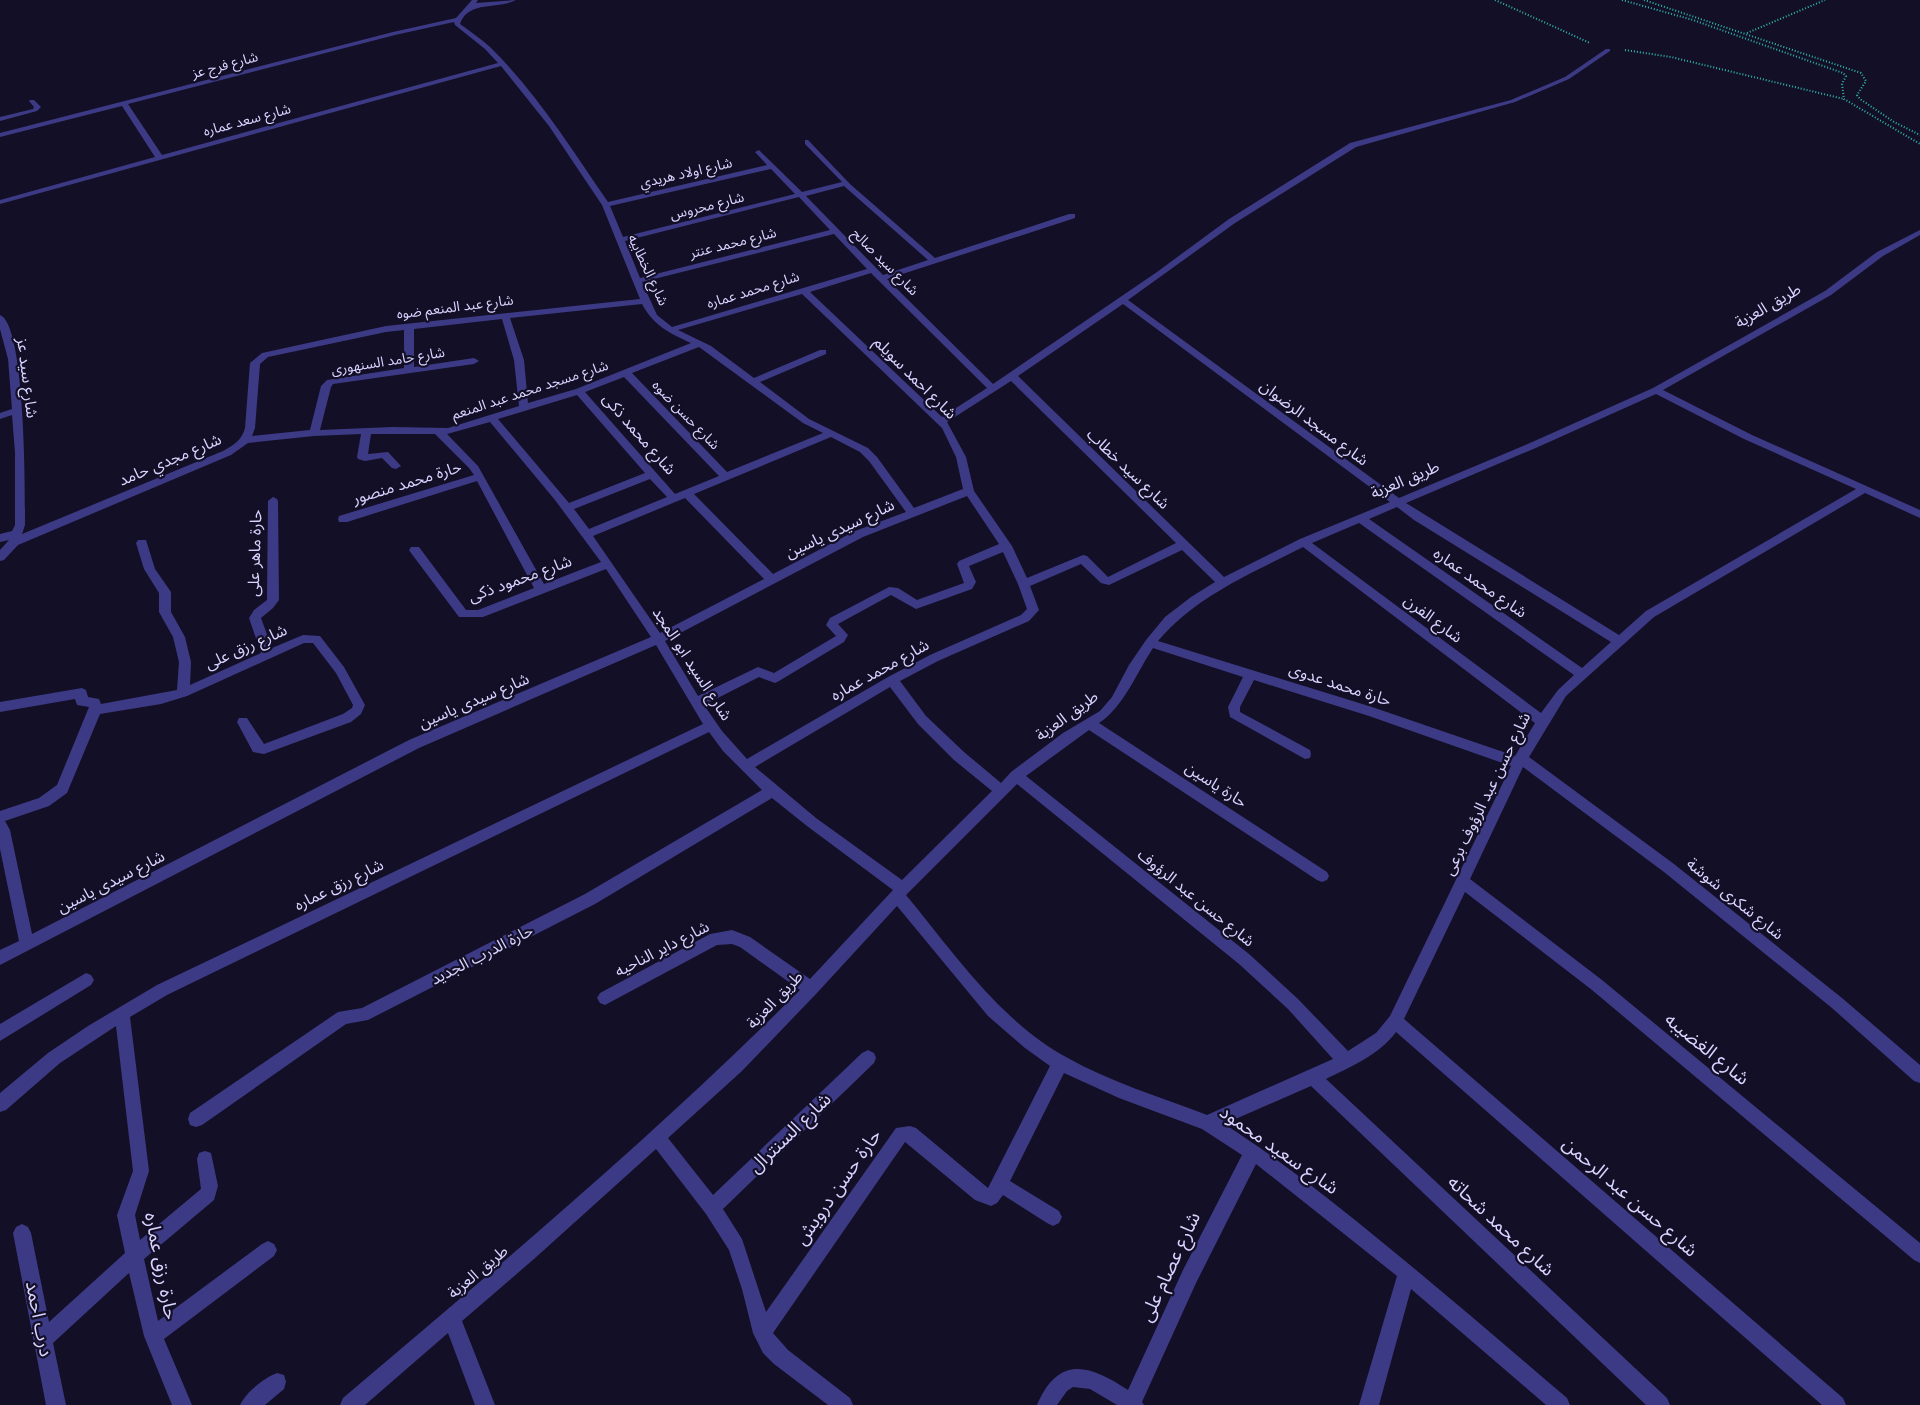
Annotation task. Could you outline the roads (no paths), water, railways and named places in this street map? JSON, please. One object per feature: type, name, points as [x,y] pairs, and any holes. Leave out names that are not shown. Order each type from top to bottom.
[{"type":"street","points":[[457,20],[473,2],[513,0]]},
{"type":"street","name":"شارع الخطابيه","points":[[457,20],[460,28],[487,48],[502,64],[552,125],[606,205],[619,240],[653,316],[670,330],[708,348],[806,421],[830,434],[854,443],[873,459],[912,513]]},
{"type":"street","name":"شارع فرج عز","points":[[0,135],[395,33],[457,20]]},
{"type":"street","points":[[941,422],[993,389],[1123,300],[1240,217],[1353,145],[1475,112],[1531,94],[1567,78],[1608,50]]},
{"type":"street","name":"شارع سعد عماره","points":[[0,202],[502,64]]},
{"type":"street","points":[[0,120],[35,110],[38,107],[32,101]]},
{"type":"street","points":[[124,104],[159,157]]},
{"type":"street","points":[[808,142],[848,182],[846,184],[933,260]]},
{"type":"street","name":"شارع سيد صالح","points":[[759,152],[873,270],[993,389]]},
{"type":"street","name":"شارع اولاد هريدي","points":[[606,205],[772,166]]},
{"type":"street","name":"شارع محروس","points":[[619,240],[846,184]]},
{"type":"street","points":[[882,278],[1072,216]]},
{"type":"street","name":"شارع محمد عنتر","points":[[637,281],[836,231]]},
{"type":"street","name":"طريق العزبة","points":[[350,1405],[528,1253],[736,1065],[900,892],[1016,776],[1054,747],[1104,714],[1116,700],[1133,668],[1150,642],[1169,620],[1195,600],[1223,583],[1304,542],[1534,445],[1656,390],[1828,292],[1880,254],[1920,232]]},
{"type":"street","name":"شارع محمد عماره","points":[[670,330],[873,270]]},
{"type":"street","name":"شارع احمد سويلم","points":[[804,290],[941,422],[949,432],[961,457],[969,491],[1006,546],[1024,584],[1033,610]]},
{"type":"street","name":"شارع مسجد الرضوان","points":[[1123,300],[1397,502],[1619,641]]},
{"type":"street","name":"شارع عبد المنعم ضوه","points":[[271,353],[365,333],[409,326],[645,301]]},
{"type":"street","points":[[505,315],[519,360],[524,408]]},
{"type":"street","name":"شارع سيد عز","points":[[0,319],[6,332],[13,359],[17,410],[20,453],[20,525],[16,538]]},
{"type":"street","points":[[409,326],[409,370]]},
{"type":"street","name":"شارع مسجد محمد عبد المنعم","points":[[246,440],[314,433],[367,431],[439,432],[464,428],[580,391],[698,344]]},
{"type":"street","points":[[753,382],[823,352]]},
{"type":"street","name":"شارع مجدي حامد","points":[[16,538],[227,453],[246,440],[250,428],[256,363],[258,359],[271,353]]},
{"type":"street","points":[[0,363],[13,359]]},
{"type":"street","name":"شارع حامد السنهورى","points":[[314,433],[327,384],[474,361]]},
{"type":"street","name":"شارع حسن ضوه","points":[[626,373],[726,477]]},
{"type":"street","name":"شارع سيد خطاب","points":[[1012,376],[1223,583]]},
{"type":"street","points":[[1656,390],[1748,437],[1920,514]]},
{"type":"street","name":"شارع محمد ذكى","points":[[580,391],[674,499]]},
{"type":"street","points":[[0,416],[17,410]]},
{"type":"street","name":"شارع السيد ابو المجد","points":[[493,419],[525,455],[587,534],[658,639],[710,726],[746,766],[772,791],[900,892]]},
{"type":"street","points":[[367,431],[362,457],[384,454],[396,466]]},
{"type":"street","points":[[439,432],[473,466],[541,590]]},
{"type":"street","points":[[587,534],[830,434]]},
{"type":"street","points":[[567,508],[652,474]]},
{"type":"street","name":"حارة محمد منصور","points":[[344,520],[480,478]]},
{"type":"street","name":"شارع حسن عبد الرؤوف برعى","points":[[1207,1123],[1313,1077],[1361,1053],[1382,1038],[1395,1021],[1520,761],[1542,721],[1562,693],[1650,614],[1864,489]]},
{"type":"street","name":"شارع سيدى ياسين","points":[[0,958],[414,744],[658,639],[859,534],[969,491]]},
{"type":"street","points":[[687,493],[772,580]]},
{"type":"street","name":"حارة ماهر على","points":[[268,655],[255,618],[273,600],[273,501]]},
{"type":"street","name":"شارع محمد عماره","points":[[1360,518],[1582,674]]},
{"type":"street","points":[[0,538],[16,538]]},
{"type":"street","points":[[0,557],[16,538]]},
{"type":"street","name":"شارع الفرن","points":[[1304,542],[1542,721]]},
{"type":"street","points":[[142,543],[147,567],[154,580],[165,592],[164,612],[180,637],[185,662],[183,693]]},
{"type":"street","points":[[1024,584],[1081,559],[1086,560],[1103,579],[1109,581],[1184,544]]},
{"type":"street","points":[[696,703],[758,672],[775,678],[840,639],[842,634],[832,625],[834,621],[889,591],[894,591],[916,605],[968,586],[970,582],[963,564],[1006,546]]},
{"type":"street","name":"شارع محمود ذكى","points":[[415,550],[463,614],[479,614],[607,564]]},
{"type":"street","name":"شارع محمد عماره","points":[[746,766],[892,680],[934,658],[1025,618],[1033,610]]},
{"type":"street","name":"شارع رزق على","points":[[95,710],[161,699],[183,693],[303,639],[316,639],[340,670],[359,706],[357,711],[347,718],[261,749],[256,746],[243,722]]},
{"type":"street","name":"حارة محمد عدوى","points":[[1150,642],[1520,761]]},
{"type":"street","points":[[1252,674],[1234,707],[1234,714],[1305,754]]},
{"type":"street","points":[[892,680],[922,720],[959,756],[1001,791]]},
{"type":"street","points":[[0,707],[82,693],[81,702],[95,702],[95,710],[62,789],[44,802],[0,817]]},
{"type":"street","name":"حارة ياسين","points":[[1090,724],[1322,876]]},
{"type":"street","name":"شارع رزق عماره","points":[[0,1104],[54,1058],[122,1013],[162,990],[710,726]]},
{"type":"street","name":"شارع شكرى شوشة","points":[[1520,761],[1669,868],[1837,1003],[1920,1075]]},
{"type":"street","name":"شارع حسن عبد الرؤوف","points":[[1016,776],[1244,959],[1293,1004],[1345,1060]]},
{"type":"street","name":"حارة الدرب الجديد","points":[[196,1120],[343,1017],[363,1015],[552,920],[772,791]]},
{"type":"street","points":[[0,824],[3,830],[27,944]]},
{"type":"street","name":"شارع الغضيبه","points":[[1463,882],[1597,985],[1920,1254]]},
{"type":"street","name":"شارع سعيد محمود","points":[[900,892],[993,1011],[1030,1043],[1060,1063],[1118,1090],[1207,1123],[1252,1152],[1292,1181],[1408,1273],[1560,1405]]},
{"type":"street","name":"شارع داير الناحيه","points":[[605,998],[715,939],[732,937],[745,942],[811,988]]},
{"type":"street","points":[[0,1033],[86,980]]},
{"type":"street","name":"حارة رزق عماره","points":[[122,1013],[141,1171],[126,1215],[153,1336],[182,1405]]},
{"type":"street","name":"شارع حسن عبد الرحمن","points":[[1395,1021],[1836,1405]]},
{"type":"street","name":"شارع السنترال","points":[[712,1208],[868,1058]]},
{"type":"street","points":[[1053,1217],[1000,1184],[1060,1063]]},
{"type":"street","name":"شارع محمد شحاته","points":[[1313,1077],[1660,1405]]},
{"type":"street","name":"حارة حسن درويش","points":[[762,1333],[902,1134],[910,1134],[985,1197],[991,1197],[1000,1184]]},
{"type":"street","points":[[656,1136],[712,1208],[736,1246],[751,1289],[762,1333],[770,1346],[781,1357],[843,1405]]},
{"type":"street","name":"شارع عصام على","points":[[1133,1404],[1176,1301],[1212,1227],[1252,1152]]},
{"type":"street","points":[[43,1340],[134,1256],[208,1194],[210,1186],[205,1159]]},
{"type":"street","name":"درب احمد","points":[[22,1233],[56,1405]]},
{"type":"street","points":[[153,1336],[268,1250]]},
{"type":"street","points":[[1369,1405],[1408,1273]]},
{"type":"street","points":[[451,1317],[485,1405]]},
{"type":"street","points":[[1047,1405],[1057,1388],[1067,1378],[1079,1377],[1095,1381],[1133,1404]]},
{"type":"street","points":[[250,1405],[277,1382]]}]
